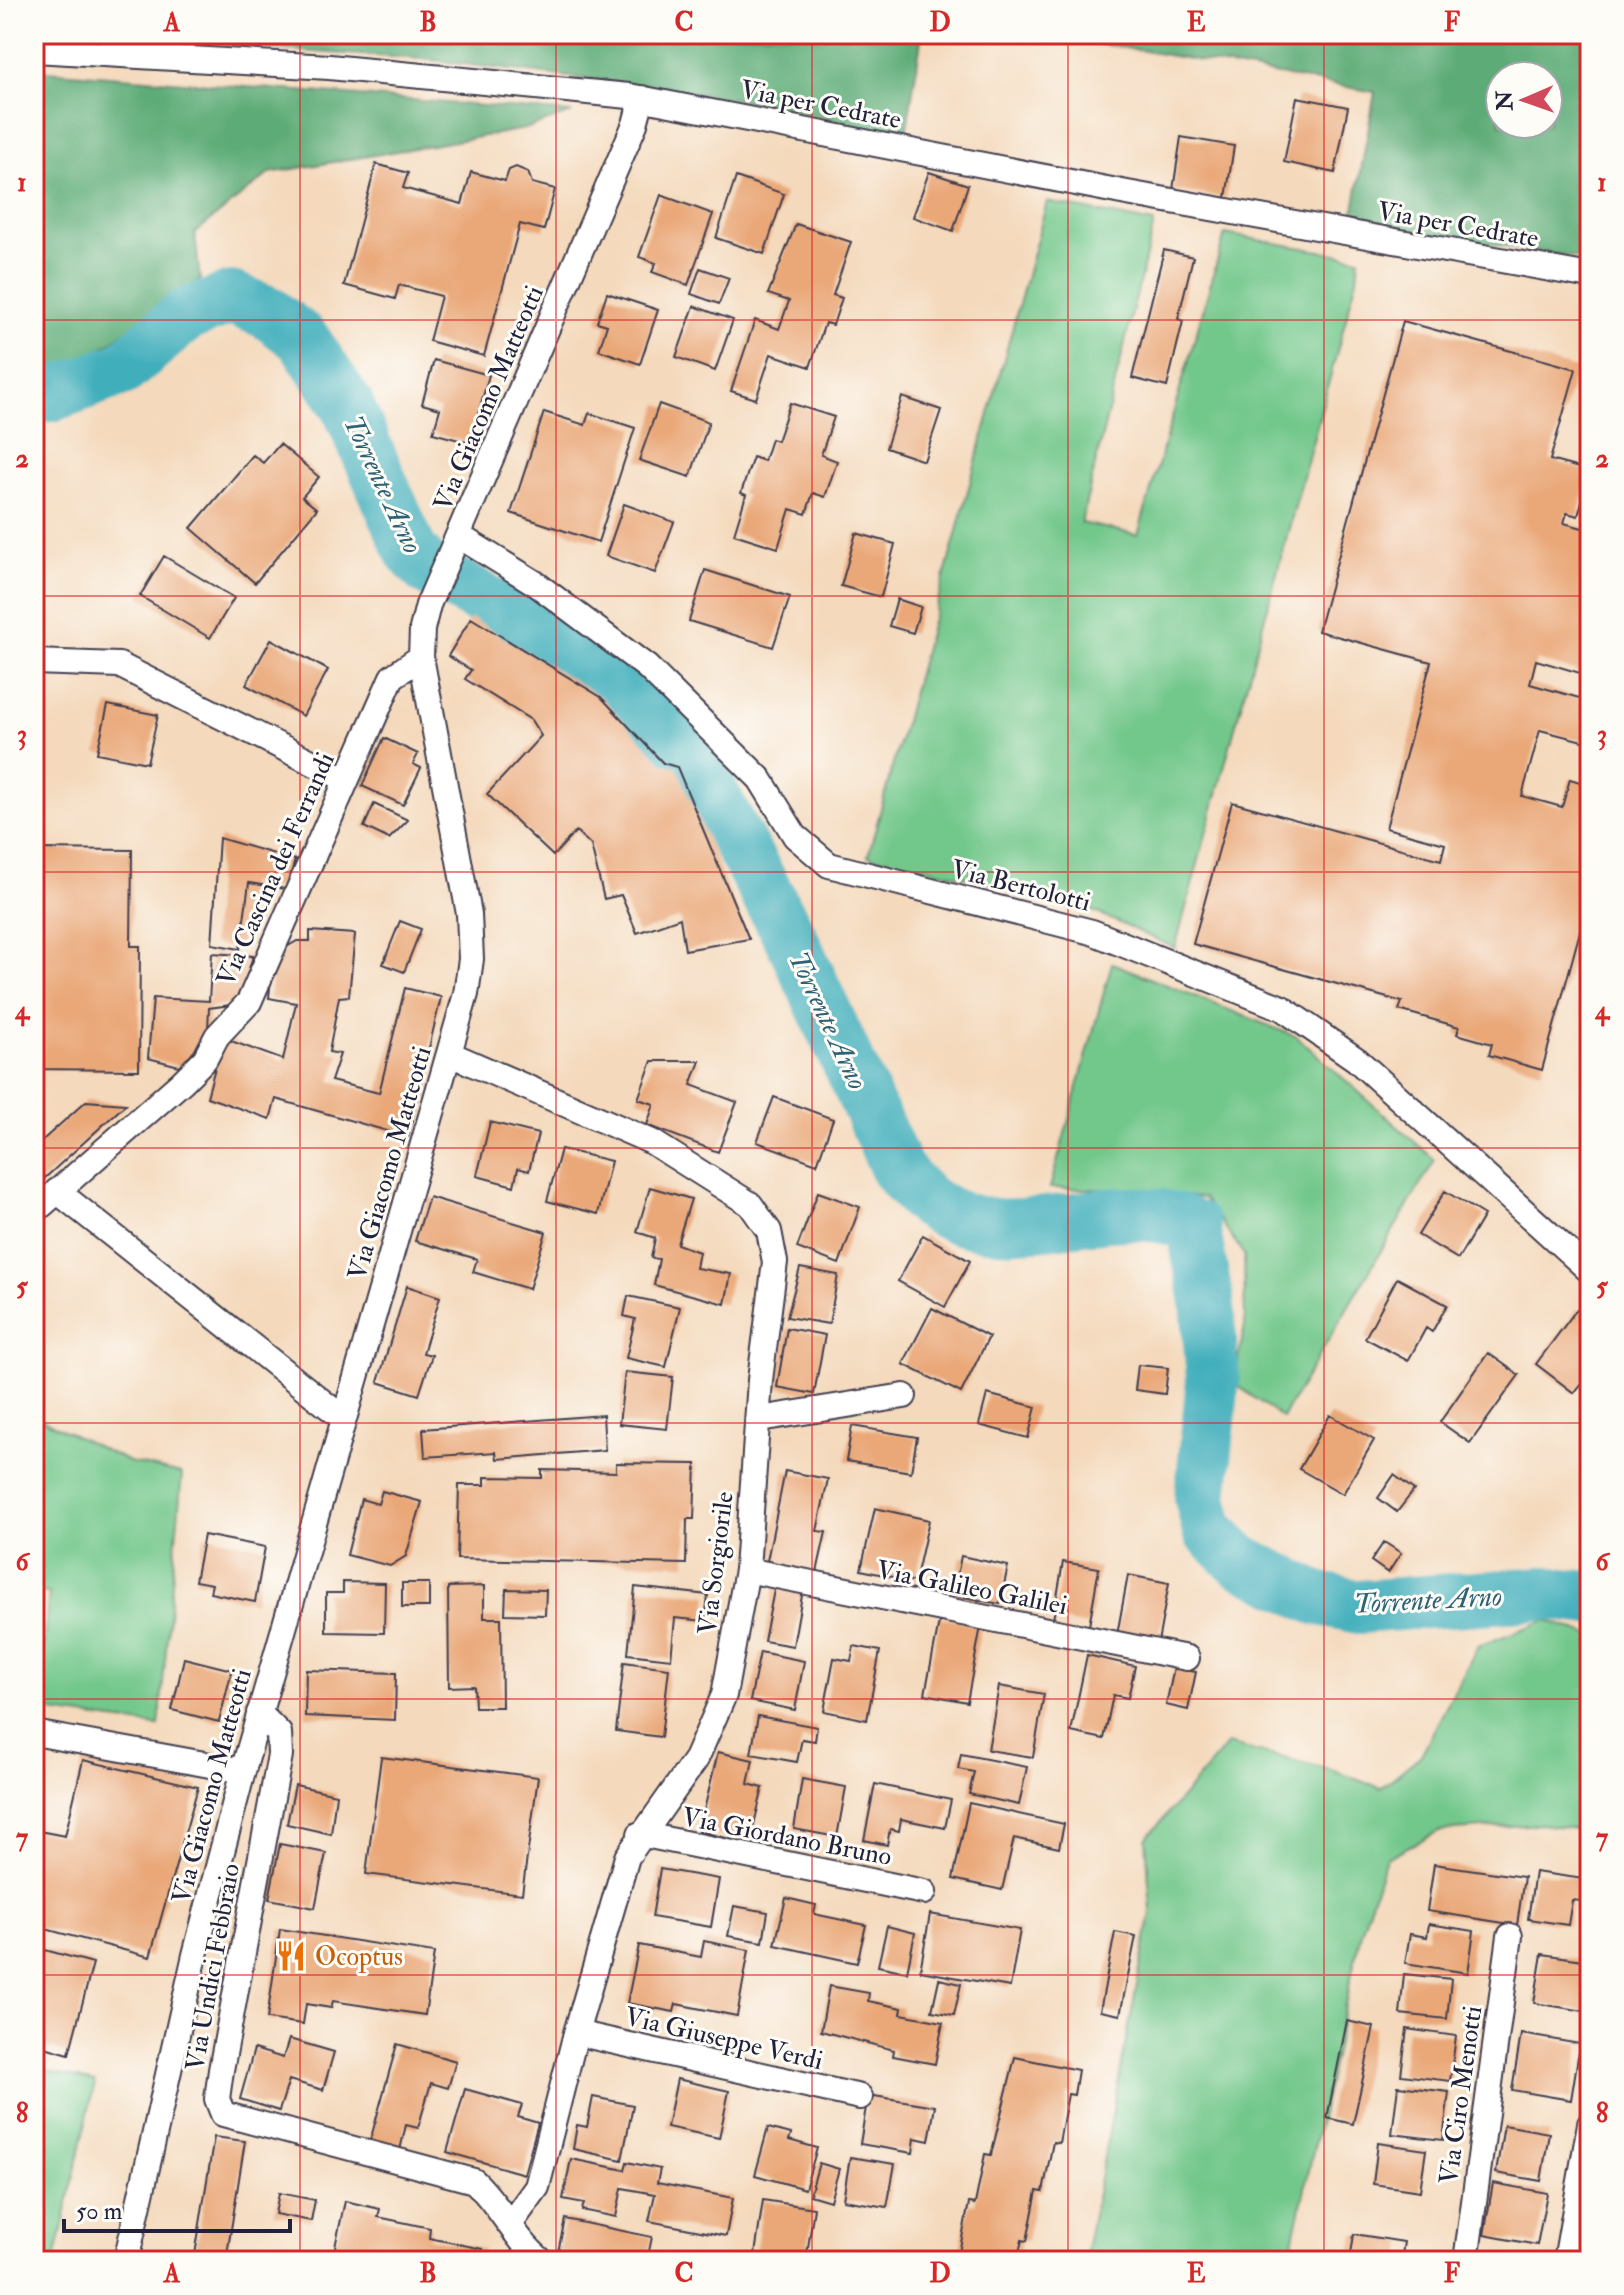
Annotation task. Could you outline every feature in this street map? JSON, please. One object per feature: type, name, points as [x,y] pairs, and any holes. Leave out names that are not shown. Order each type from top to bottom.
[{"type":"street","name":"Via per Cedrate","points":[[34,50],[120,45],[642,98],[1127,193],[1590,276]]},
{"type":"street","name":"Via Giacomo Matteotti","points":[[126,2261],[195,1955],[243,1771],[466,994],[471,959],[469,914],[421,657],[422,629],[428,605],[635,124],[642,98]]},
{"type":"street","name":"Via Bertolotti","points":[[455,544],[535,583],[647,667],[760,779],[795,836],[829,865],[1092,932],[1282,1008],[1357,1060],[1590,1271]]},
{"type":"street","name":"Via Cascina dei Ferrandi","points":[[34,1212],[182,1082],[205,1059],[217,1036],[249,1002],[392,677],[421,657]]},
{"type":"street","points":[[34,662],[119,665],[345,779]]},
{"type":"street","name":"Via Sorgiorile","points":[[450,1054],[652,1142],[750,1204],[769,1231],[775,1262],[747,1570],[724,1695],[696,1759],[640,1834],[627,1857],[576,2033],[537,2187],[511,2223]]},
{"type":"street","points":[[57,1191],[344,1419]]},
{"type":"street","points":[[759,1419],[904,1396]]},
{"type":"street","name":"Via Galileo Galilei","points":[[747,1570],[1187,1658]]},
{"type":"street","name":"Via Undici Febbraio","points":[[259,1713],[279,1733],[280,1755],[221,2070],[217,2099],[223,2114],[474,2181],[493,2198],[532,2253],[542,2261]]},
{"type":"street","points":[[34,1733],[243,1771]]},
{"type":"street","name":"Via Giordano Bruno","points":[[640,1834],[924,1892]]},
{"type":"street","name":"Via Ciro Menotti","points":[[1466,2261],[1510,1936]]},
{"type":"street","name":"Via Giuseppe Verdi","points":[[576,2033],[860,2097]]},
{"type":"street","points":[[1566,2261],[1590,2124]]},
{"type":"green space","points":[[171,34],[922,34],[905,140],[776,105],[422,59],[161,42]]},
{"type":"green space","points":[[1014,34],[1590,34],[1590,260],[1352,221],[1375,92],[1122,47]]},
{"type":"green space","points":[[34,70],[572,113],[525,129],[270,173],[195,233],[200,280],[61,377],[34,388]]},
{"type":"green space","points":[[1047,202],[1154,223],[1081,523],[1138,535],[1225,234],[1359,258],[1357,278],[1175,948],[1064,898],[868,856]]},
{"type":"green space","points":[[1112,963],[1297,1037],[1435,1160],[1282,1418],[1234,1383],[1245,1325],[1244,1255],[1204,1198],[1130,1190],[1050,1188]]},
{"type":"green space","points":[[34,1416],[129,1462],[182,1474],[159,1726],[36,1710],[49,1593],[34,1592]]},
{"type":"green space","points":[[1546,1620],[1590,1635],[1590,1831],[1541,1824],[1439,1831],[1386,1858],[1361,1932],[1289,2261],[1084,2261],[1151,1912],[1146,1839],[1228,1744],[1331,1770],[1381,1788],[1421,1755],[1478,1646]]},
{"type":"green space","points":[[34,2068],[95,2082],[55,2261],[34,2260]]},
{"type":"building","points":[[1297,97],[1348,107],[1335,173],[1284,162]]},
{"type":"building","points":[[1181,137],[1234,146],[1226,198],[1173,190]]},
{"type":"building","points":[[376,164],[408,173],[403,188],[462,204],[471,172],[505,181],[509,170],[516,167],[528,172],[532,183],[555,189],[544,230],[520,224],[484,356],[429,341],[441,296],[399,285],[395,299],[344,285]]},
{"type":"building","points":[[929,172],[968,185],[953,231],[913,217]]},
{"type":"building","points":[[736,177],[784,194],[764,254],[716,238]]},
{"type":"building","points":[[661,195],[713,214],[688,285],[652,272],[656,263],[639,257]]},
{"type":"building","points":[[796,224],[851,242],[833,295],[842,298],[833,325],[825,323],[810,367],[771,354],[756,399],[731,391],[755,320],[779,329],[789,301],[768,294]]},
{"type":"building","points":[[1164,250],[1193,257],[1178,319],[1183,321],[1167,387],[1132,378]]},
{"type":"building","points":[[700,268],[729,278],[719,304],[691,294]]},
{"type":"building","points":[[607,293],[658,310],[640,364],[599,350],[607,325],[597,322]]},
{"type":"building","points":[[694,306],[733,320],[715,371],[676,357]]},
{"type":"building","points":[[1403,321],[1576,369],[1550,460],[1590,471],[1578,516],[1567,513],[1564,523],[1590,530],[1590,676],[1536,660],[1530,684],[1590,701],[1590,743],[1540,730],[1522,796],[1562,807],[1570,779],[1590,785],[1590,895],[1542,1070],[1489,1055],[1492,1044],[1457,1034],[1459,1027],[1399,1010],[1402,1002],[1193,944],[1232,802],[1441,860],[1445,844],[1386,828],[1431,662],[1318,631]]},
{"type":"building","points":[[434,360],[489,375],[470,443],[433,433],[440,409],[422,404]]},
{"type":"building","points":[[902,397],[941,410],[924,461],[886,448]]},
{"type":"building","points":[[790,403],[834,417],[821,455],[837,461],[825,497],[813,493],[806,514],[790,509],[778,548],[734,534],[746,495],[741,493],[753,457],[764,461],[771,439],[777,441]]},
{"type":"building","points":[[659,404],[709,422],[690,477],[639,460]]},
{"type":"building","points":[[544,412],[585,425],[589,413],[635,428],[598,542],[511,513]]},
{"type":"building","points":[[280,444],[319,477],[302,497],[317,509],[255,583],[191,528],[253,455],[263,463]]},
{"type":"building","points":[[624,504],[674,522],[655,573],[606,556]]},
{"type":"building","points":[[856,533],[895,544],[881,597],[841,586]]},
{"type":"building","points":[[164,556],[234,598],[210,638],[140,596]]},
{"type":"building","points":[[705,570],[790,597],[773,647],[689,621]]},
{"type":"building","points":[[897,599],[921,607],[913,633],[889,626]]},
{"type":"building","points":[[471,618],[601,697],[663,763],[677,767],[749,939],[685,950],[680,918],[637,933],[621,895],[604,899],[591,845],[576,831],[553,856],[487,794],[541,736],[531,720],[465,679],[471,670],[448,656]]},
{"type":"building","points":[[271,639],[328,670],[303,716],[246,685]]},
{"type":"building","points":[[108,705],[158,715],[147,763],[97,753]]},
{"type":"building","points":[[384,738],[418,754],[413,764],[421,768],[403,805],[362,786]]},
{"type":"building","points":[[374,804],[408,820],[389,839],[364,827]]},
{"type":"building","points":[[219,838],[295,860],[286,889],[249,883],[240,949],[212,944]]},
{"type":"building","points":[[34,849],[132,850],[131,946],[140,946],[139,1070],[34,1069]]},
{"type":"building","points":[[400,921],[421,929],[404,972],[383,964]]},
{"type":"building","points":[[310,931],[355,934],[349,996],[339,997],[329,1052],[340,1054],[331,1081],[379,1093],[405,988],[441,997],[408,1137],[276,1099],[270,1119],[207,1097],[223,1038],[283,1060],[296,1003],[269,998],[272,967],[285,948],[297,941],[310,941]]},
{"type":"building","points":[[212,953],[253,956],[238,1004],[209,1008],[208,1029],[187,1068],[148,1058],[153,998],[209,1001]]},
{"type":"building","points":[[652,1061],[700,1061],[691,1085],[737,1102],[718,1152],[647,1125],[654,1104],[638,1099]]},
{"type":"building","points":[[774,1097],[833,1119],[817,1164],[757,1142]]},
{"type":"building","points":[[86,1101],[126,1104],[34,1188],[34,1148]]},
{"type":"building","points":[[490,1122],[538,1134],[529,1171],[518,1168],[514,1186],[477,1176]]},
{"type":"building","points":[[561,1149],[611,1161],[598,1214],[547,1201]]},
{"type":"building","points":[[650,1187],[691,1199],[677,1244],[699,1252],[696,1268],[731,1274],[725,1304],[654,1285],[659,1259],[651,1258],[655,1238],[637,1232]]},
{"type":"building","points":[[1445,1191],[1484,1215],[1458,1259],[1418,1235]]},
{"type":"building","points":[[818,1192],[860,1207],[839,1264],[797,1248]]},
{"type":"building","points":[[429,1197],[546,1232],[529,1289],[473,1272],[477,1259],[415,1241]]},
{"type":"building","points":[[923,1235],[970,1261],[945,1307],[898,1281]]},
{"type":"building","points":[[800,1268],[838,1275],[829,1324],[787,1317]]},
{"type":"building","points":[[1397,1278],[1447,1305],[1432,1332],[1426,1328],[1408,1361],[1365,1338]]},
{"type":"building","points":[[407,1286],[440,1297],[423,1353],[432,1355],[419,1395],[378,1382]]},
{"type":"building","points":[[628,1296],[680,1307],[666,1367],[626,1358],[635,1319],[624,1316]]},
{"type":"building","points":[[932,1308],[989,1337],[961,1393],[903,1364]]},
{"type":"building","points":[[1577,1309],[1590,1319],[1590,1373],[1574,1393],[1536,1364]]},
{"type":"building","points":[[787,1328],[825,1335],[814,1394],[777,1387]]},
{"type":"building","points":[[1488,1353],[1519,1375],[1470,1443],[1440,1422]]},
{"type":"building","points":[[1138,1365],[1168,1368],[1165,1394],[1135,1390]]},
{"type":"building","points":[[625,1372],[673,1377],[667,1429],[619,1424]]},
{"type":"building","points":[[987,1394],[1036,1407],[1028,1438],[979,1425]]},
{"type":"building","points":[[603,1415],[605,1450],[497,1459],[496,1452],[425,1457],[423,1429]]},
{"type":"building","points":[[1330,1415],[1374,1440],[1343,1494],[1299,1469]]},
{"type":"building","points":[[852,1426],[917,1437],[911,1472],[846,1461]]},
{"type":"building","points":[[616,1463],[696,1464],[694,1519],[687,1519],[686,1564],[457,1559],[459,1485],[485,1485],[485,1477],[542,1478],[542,1470],[616,1472]]},
{"type":"building","points":[[785,1471],[828,1479],[817,1531],[826,1532],[817,1572],[767,1561]]},
{"type":"building","points":[[1394,1475],[1414,1490],[1397,1512],[1378,1498]]},
{"type":"building","points":[[382,1491],[422,1502],[406,1556],[390,1566],[347,1555],[361,1499],[378,1504]]},
{"type":"building","points":[[875,1508],[929,1520],[915,1582],[861,1570]]},
{"type":"building","points":[[204,1535],[265,1547],[255,1602],[210,1593],[212,1584],[195,1581]]},
{"type":"building","points":[[1384,1542],[1401,1553],[1388,1573],[1371,1561]]},
{"type":"building","points":[[961,1556],[1008,1566],[1000,1604],[953,1595]]},
{"type":"building","points":[[1063,1562],[1099,1568],[1089,1626],[1053,1620]]},
{"type":"building","points":[[1128,1575],[1169,1583],[1158,1642],[1117,1635]]},
{"type":"building","points":[[343,1582],[385,1583],[384,1633],[326,1632],[326,1593],[343,1593]]},
{"type":"building","points":[[402,1583],[429,1583],[429,1607],[402,1607]]},
{"type":"building","points":[[775,1585],[803,1590],[793,1646],[764,1641]]},
{"type":"building","points":[[484,1586],[484,1618],[501,1618],[502,1707],[475,1707],[474,1686],[449,1687],[448,1587]]},
{"type":"building","points":[[635,1587],[708,1595],[705,1621],[675,1618],[671,1659],[628,1654]]},
{"type":"building","points":[[506,1589],[546,1590],[545,1615],[505,1614]]},
{"type":"building","points":[[940,1617],[981,1626],[967,1702],[925,1694]]},
{"type":"building","points":[[854,1646],[880,1651],[867,1720],[824,1711],[834,1658],[851,1661]]},
{"type":"building","points":[[760,1652],[804,1661],[795,1710],[750,1701]]},
{"type":"building","points":[[1087,1655],[1135,1666],[1128,1698],[1113,1695],[1104,1739],[1071,1732]]},
{"type":"building","points":[[184,1658],[232,1670],[219,1722],[172,1710]]},
{"type":"building","points":[[624,1662],[669,1668],[661,1737],[616,1731]]},
{"type":"building","points":[[1174,1668],[1196,1672],[1188,1710],[1166,1705]]},
{"type":"building","points":[[306,1670],[396,1673],[395,1720],[305,1716]]},
{"type":"building","points":[[999,1686],[1044,1694],[1033,1757],[988,1750]]},
{"type":"building","points":[[758,1716],[817,1727],[815,1741],[802,1739],[797,1762],[751,1754]]},
{"type":"building","points":[[718,1752],[753,1760],[748,1784],[763,1788],[749,1844],[699,1831]]},
{"type":"building","points":[[961,1754],[1027,1767],[1019,1805],[969,1794],[974,1772],[958,1769]]},
{"type":"building","points":[[381,1757],[538,1777],[522,1894],[366,1874]]},
{"type":"building","points":[[83,1760],[198,1787],[150,1957],[34,1926],[34,1830],[65,1836]]},
{"type":"building","points":[[802,1779],[846,1787],[837,1837],[794,1829]]},
{"type":"building","points":[[875,1784],[951,1800],[945,1828],[901,1819],[899,1831],[890,1829],[887,1845],[864,1840]]},
{"type":"building","points":[[295,1785],[336,1794],[331,1834],[287,1824]]},
{"type":"building","points":[[969,1803],[1064,1824],[1059,1848],[1014,1838],[1002,1890],[953,1879]]},
{"type":"building","points":[[280,1844],[326,1853],[315,1908],[269,1899]]},
{"type":"building","points":[[1434,1864],[1524,1877],[1517,1925],[1427,1911]]},
{"type":"building","points":[[660,1869],[719,1879],[711,1927],[652,1917]]},
{"type":"building","points":[[1535,1872],[1584,1879],[1580,1901],[1572,1900],[1568,1925],[1528,1919]]},
{"type":"building","points":[[786,1898],[816,1905],[814,1914],[866,1925],[857,1963],[775,1945]]},
{"type":"building","points":[[734,1906],[768,1912],[763,1942],[728,1936]]},
{"type":"building","points":[[930,1914],[1020,1930],[1010,1987],[920,1971]]},
{"type":"building","points":[[1429,1924],[1474,1931],[1468,1973],[1405,1963],[1410,1934],[1427,1937]]},
{"type":"building","points":[[887,1926],[915,1933],[907,1972],[878,1966]]},
{"type":"building","points":[[280,1929],[434,1953],[425,2015],[333,2001],[331,2008],[306,2004],[303,2024],[267,2019]]},
{"type":"building","points":[[1115,1932],[1136,1936],[1120,2015],[1100,2011]]},
{"type":"building","points":[[704,1941],[749,1950],[737,2016],[676,2004],[674,2012],[627,2003],[639,1945],[701,1957]]},
{"type":"building","points":[[34,1947],[93,1963],[69,2054],[34,2044]]},
{"type":"building","points":[[1542,1954],[1590,1961],[1584,2011],[1534,2003]]},
{"type":"building","points":[[1404,1974],[1451,1979],[1447,2019],[1400,2014]]},
{"type":"building","points":[[939,1979],[961,1984],[954,2015],[932,2011]]},
{"type":"building","points":[[829,1986],[869,1993],[868,2001],[902,2008],[901,2014],[943,2022],[935,2064],[893,2056],[894,2050],[821,2031]]},
{"type":"building","points":[[1347,2021],[1374,2027],[1353,2124],[1327,2118]]},
{"type":"building","points":[[1407,2029],[1456,2036],[1450,2081],[1401,2075]]},
{"type":"building","points":[[1521,2034],[1580,2044],[1571,2100],[1512,2090]]},
{"type":"building","points":[[289,2039],[334,2052],[323,2090],[289,2080],[279,2111],[240,2099],[254,2049],[283,2058]]},
{"type":"building","points":[[397,2044],[456,2061],[448,2088],[431,2083],[418,2128],[406,2125],[400,2150],[370,2141]]},
{"type":"building","points":[[1015,2057],[1078,2070],[1074,2095],[1068,2094],[1059,2143],[1053,2142],[1043,2192],[1037,2191],[1027,2241],[1022,2240],[1017,2261],[952,2261],[954,2252],[959,2253],[969,2203],[975,2204],[985,2154],[991,2155]]},
{"type":"building","points":[[677,2079],[729,2091],[719,2138],[667,2127]]},
{"type":"building","points":[[1398,2086],[1449,2092],[1443,2140],[1392,2134]]},
{"type":"building","points":[[465,2089],[522,2105],[518,2117],[538,2123],[524,2174],[447,2152]]},
{"type":"building","points":[[868,2095],[935,2106],[929,2141],[915,2138],[913,2153],[860,2144]]},
{"type":"building","points":[[593,2097],[633,2105],[622,2160],[573,2149],[577,2125],[587,2127]]},
{"type":"building","points":[[1504,2125],[1549,2133],[1541,2181],[1496,2173]]},
{"type":"building","points":[[768,2128],[791,2134],[789,2140],[817,2148],[805,2189],[755,2175]]},
{"type":"building","points":[[214,2137],[245,2141],[226,2261],[194,2261]]},
{"type":"building","points":[[1378,2143],[1426,2150],[1420,2191],[1373,2184]]},
{"type":"building","points":[[850,2157],[895,2164],[887,2207],[843,2200]]},
{"type":"building","points":[[571,2159],[625,2170],[627,2162],[660,2169],[657,2183],[733,2198],[726,2236],[649,2221],[655,2194],[622,2188],[616,2217],[582,2210],[584,2203],[563,2199]]},
{"type":"building","points":[[819,2163],[839,2169],[830,2201],[810,2195]]},
{"type":"building","points":[[1493,2183],[1547,2193],[1537,2245],[1484,2235]]},
{"type":"building","points":[[279,2193],[315,2200],[311,2221],[275,2214]]},
{"type":"building","points":[[763,2200],[814,2208],[806,2261],[754,2261]]},
{"type":"building","points":[[345,2201],[380,2209],[378,2217],[430,2228],[429,2238],[483,2249],[481,2261],[358,2261],[333,2256]]},
{"type":"building","points":[[565,2219],[652,2237],[647,2261],[603,2256],[602,2261],[556,2261]]},
{"type":"building","points":[[1354,2234],[1404,2242],[1401,2261],[1350,2261]]},
{"type":"building","points":[[1477,2254],[1505,2258],[1505,2261],[1476,2261]]},
{"type":"building","points":[[248,2255],[276,2259],[246,2261]]},
{"type":"waterway","name":"Torrente Arno","points":[[34,397],[52,395],[122,369],[186,315],[231,298],[267,312],[303,339],[347,405],[411,551],[426,568],[576,650],[688,749],[792,940],[898,1171],[920,1195],[960,1218],[993,1225],[1026,1225],[1127,1214],[1160,1216],[1193,1226],[1207,1301],[1213,1380],[1201,1498],[1209,1531],[1240,1561],[1316,1598],[1359,1607],[1547,1593],[1590,1598]]},
{"type":"place","name":"Ocoptus","points":[[291,1956]]}]
